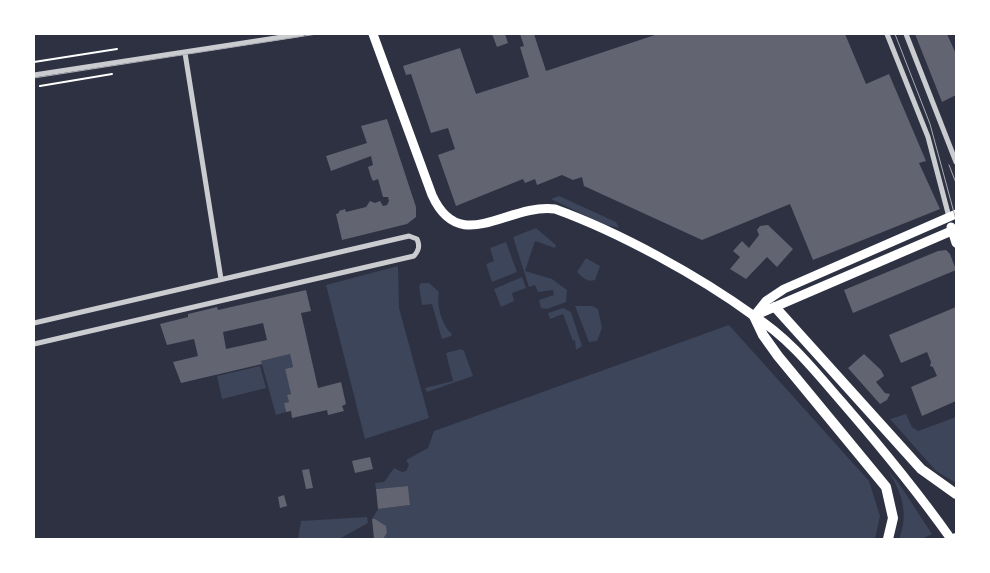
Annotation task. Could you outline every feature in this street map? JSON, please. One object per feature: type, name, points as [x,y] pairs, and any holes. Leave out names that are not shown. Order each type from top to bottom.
[{"type":"highway","points":[[775,306],[921,469],[956,494]]},
{"type":"highway","points":[[754,316],[767,343],[883,482],[892,507],[893,518],[888,539]]},
{"type":"main road","points":[[372,34],[432,195],[439,209],[447,218],[458,224],[471,227],[521,211],[540,207],[555,209],[639,247],[727,297],[782,335],[896,464],[954,539]]},
{"type":"main road","points":[[754,316],[766,302],[784,289],[953,216],[956,243]]},
{"type":"main road","points":[[754,316],[954,230]]},
{"type":"street","points":[[34,75],[302,34]]},
{"type":"street","points":[[887,34],[928,137],[953,216]]},
{"type":"street","points":[[906,34],[956,162]]},
{"type":"street","points":[[185,53],[221,279]]},
{"type":"street","points":[[34,323],[409,236],[414,237],[419,244],[419,249],[414,256],[34,344]]},
{"type":"path","points":[[34,62],[117,49]]},
{"type":"path","points":[[40,86],[112,74]]},
{"type":"shaded area","points":[[559,196],[616,222],[619,228],[603,224],[551,199]]},
{"type":"shaded area","points":[[536,228],[556,245],[555,248],[535,241],[525,271],[552,279],[567,290],[566,302],[547,309],[541,308],[539,300],[554,295],[553,290],[538,292],[535,285],[529,287],[513,237]]},
{"type":"shaded area","points":[[506,242],[517,272],[492,282],[486,264],[494,261],[490,248]]},
{"type":"shaded area","points":[[586,258],[600,266],[595,280],[592,281],[583,278],[577,272]]},
{"type":"shaded area","points":[[398,266],[399,308],[429,418],[365,439],[326,285]]},
{"type":"shaded area","points":[[522,277],[526,288],[512,293],[514,301],[501,307],[494,289]]},
{"type":"shaded area","points":[[421,283],[429,283],[439,292],[438,302],[441,314],[445,326],[452,334],[451,336],[442,339],[432,304],[422,305],[419,286]]},
{"type":"shaded area","points":[[575,306],[593,306],[598,309],[602,328],[597,341],[589,342]]},
{"type":"shaded area","points":[[563,308],[571,312],[582,346],[576,350],[575,340],[573,341],[563,314],[550,319],[548,313]]},
{"type":"shaded area","points":[[729,325],[869,481],[880,516],[875,539],[383,539],[387,533],[386,526],[372,519],[378,509],[410,505],[408,486],[376,489],[375,483],[384,482],[394,468],[402,472],[406,471],[409,465],[406,460],[428,448],[434,431]]},
{"type":"shaded area","points":[[461,349],[464,351],[473,376],[427,392],[425,388],[453,381],[446,353]]},
{"type":"shaded area","points":[[290,354],[293,367],[285,369],[291,394],[287,395],[289,402],[284,403],[286,412],[276,415],[261,361]]},
{"type":"shaded area","points":[[260,366],[266,388],[222,399],[217,376]]},
{"type":"shaded area","points":[[906,414],[912,427],[918,431],[956,417],[956,483],[936,471],[890,419]]},
{"type":"shaded area","points":[[887,470],[898,482],[932,534],[922,539],[899,539],[904,512],[897,486]]},
{"type":"shaded area","points":[[367,517],[368,523],[339,539],[298,539],[301,521]]},
{"type":"building","points":[[492,34],[505,34],[508,43],[497,47]]},
{"type":"building","points":[[520,34],[534,34],[546,71],[658,34],[845,34],[866,84],[889,74],[926,161],[919,163],[940,209],[813,260],[790,204],[702,240],[584,186],[582,177],[573,180],[562,175],[537,185],[535,179],[525,183],[523,179],[456,206],[438,155],[455,149],[448,128],[431,133],[411,74],[406,75],[403,66],[460,48],[476,94],[529,77],[520,47],[524,46]]},
{"type":"building","points":[[915,34],[947,34],[956,54],[956,95],[942,102]]},
{"type":"building","points":[[387,119],[416,207],[416,217],[407,224],[342,240],[336,214],[339,211],[345,209],[346,212],[366,207],[370,201],[375,203],[380,201],[383,206],[387,205],[389,201],[388,197],[383,197],[378,179],[373,181],[371,177],[368,167],[373,165],[371,156],[331,171],[326,156],[367,143],[361,126]]},
{"type":"building","points":[[768,225],[793,249],[777,267],[767,257],[746,279],[730,269],[740,257],[733,251],[742,241],[749,248],[759,235],[757,230],[760,226]]},
{"type":"building","points":[[946,250],[950,254],[956,270],[853,313],[844,290],[938,251]]},
{"type":"building","points":[[306,290],[311,311],[301,313],[318,388],[341,382],[346,404],[342,406],[344,411],[328,415],[327,410],[292,418],[291,411],[286,412],[284,403],[289,402],[287,395],[291,394],[285,369],[293,367],[290,354],[261,361],[262,364],[181,383],[173,362],[198,356],[194,339],[167,345],[160,324],[188,317],[188,314],[217,307],[218,310]],"holes":[[[263,323],[267,340],[226,349],[223,332]]]},
{"type":"building","points":[[956,307],[956,401],[922,416],[911,387],[937,376],[933,367],[930,366],[931,362],[927,352],[901,363],[889,335]]},
{"type":"building","points":[[864,354],[881,370],[884,376],[876,382],[885,393],[890,394],[887,400],[880,404],[848,368]]},
{"type":"building","points":[[370,457],[373,469],[355,473],[352,461]]},
{"type":"building","points":[[309,469],[313,488],[306,489],[302,470]]},
{"type":"building","points":[[408,486],[410,505],[378,509],[376,489]]},
{"type":"building","points":[[284,495],[287,506],[280,508],[278,497]]},
{"type":"building","points":[[372,519],[386,526],[387,533],[383,539],[374,539]]},
{"type":"tram line","points":[[34,78],[317,34]]},
{"type":"tram line","points":[[895,34],[930,124],[956,220]]},
{"type":"tram line","points":[[949,165],[956,183]]}]
